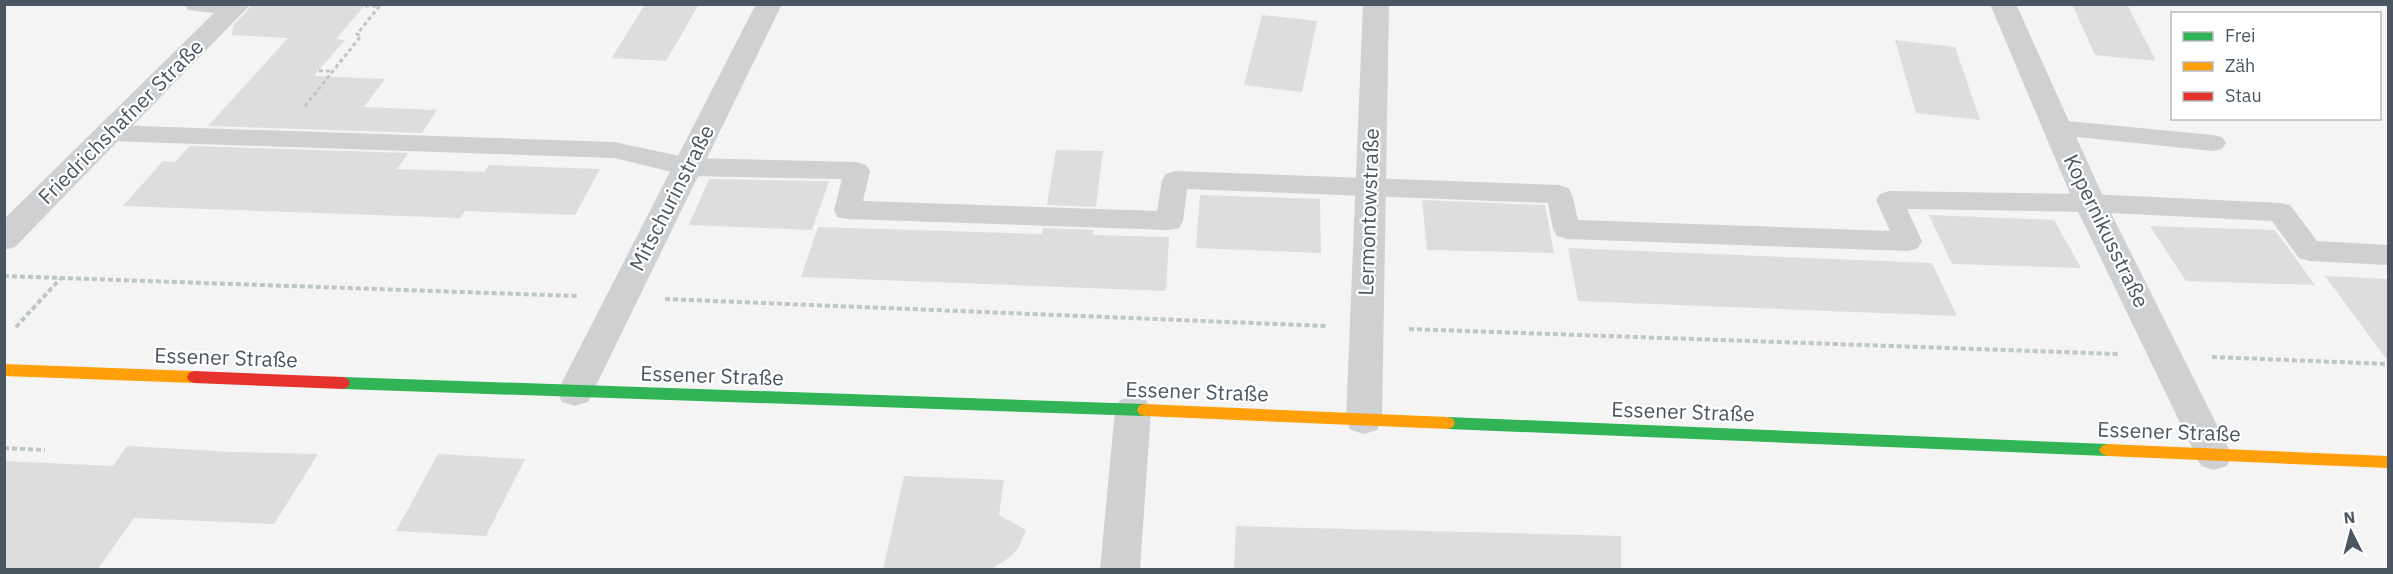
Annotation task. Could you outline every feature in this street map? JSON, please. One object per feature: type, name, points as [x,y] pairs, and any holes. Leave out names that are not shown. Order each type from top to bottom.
[{"type":"main road","name":"Essener Straße","points":[[4,370],[1133,410],[2388,462]]},
{"type":"street","points":[[197,4],[237,5]]},
{"type":"street","name":"Mitschurinstraße","points":[[575,392],[769,4]]},
{"type":"street","name":"Lermontowstraße","points":[[1364,420],[1376,4]]},
{"type":"street","name":"Kopernikusstraße","points":[[2003,4],[2090,203],[2214,455]]},
{"type":"street","name":"Friedrichshafner Straße","points":[[4,239],[237,5]]},
{"type":"street","points":[[1120,570],[1133,410]]},
{"type":"lane","points":[[2057,128],[2213,143]]},
{"type":"lane","points":[[110,133],[614,150],[689,167],[857,171],[847,210],[1169,221],[1175,180],[1559,194],[1567,229],[1908,242],[1889,200],[2090,203],[2280,212],[2309,251],[2388,255]]},
{"type":"path","points":[[365,6],[381,5]]},
{"type":"path","points":[[278,139],[360,36],[357,34],[381,5]]},
{"type":"path","points":[[319,71],[332,71]]},
{"type":"path","points":[[4,276],[2388,364]]},
{"type":"path","points":[[16,327],[60,278]]},
{"type":"path","points":[[4,448],[45,450]]},
{"type":"building","points":[[253,4],[366,4],[336,39],[345,40],[314,76],[385,79],[364,107],[437,110],[422,133],[208,126],[288,38],[232,35],[233,26]]},
{"type":"building","points":[[645,4],[699,4],[666,61],[612,58]]},
{"type":"building","points":[[2072,4],[2127,4],[2156,61],[2095,55]]},
{"type":"building","points":[[1262,15],[1317,21],[1302,92],[1244,85]]},
{"type":"building","points":[[1895,40],[1955,47],[1980,120],[1916,113]]},
{"type":"building","points":[[190,146],[408,153],[397,169],[485,172],[489,165],[600,169],[575,215],[465,211],[460,218],[123,206],[163,161],[175,162]]},
{"type":"building","points":[[1056,150],[1103,151],[1096,207],[1047,205]]},
{"type":"building","points":[[709,179],[829,181],[812,230],[689,225]]},
{"type":"building","points":[[1200,195],[1320,199],[1321,253],[1196,248]]},
{"type":"building","points":[[1422,200],[1545,205],[1554,253],[1427,250]]},
{"type":"building","points":[[1929,215],[2054,220],[2081,268],[1952,264]]},
{"type":"building","points":[[2150,226],[2275,230],[2315,285],[2186,281]]},
{"type":"building","points":[[818,227],[1042,234],[1043,228],[1094,230],[1093,235],[1169,237],[1166,291],[801,277]]},
{"type":"building","points":[[1568,248],[1932,263],[1957,316],[1578,301]]},
{"type":"building","points":[[2325,276],[2388,279],[2388,361]]},
{"type":"building","points":[[127,446],[318,454],[274,524],[134,518],[97,570],[4,570],[4,461],[113,466]]},
{"type":"building","points":[[438,454],[525,459],[486,536],[396,531]]},
{"type":"building","points":[[904,476],[1004,480],[999,515],[1026,530],[1018,549],[1006,560],[989,570],[883,570]]},
{"type":"building","points":[[1236,526],[1621,536],[1621,570],[1234,570]]},
{"type":"traffic: fast","points":[[343,383],[1144,410]]},
{"type":"traffic: fast","points":[[1448,423],[2107,450]]},
{"type":"traffic: slow","points":[[4,370],[194,377]]},
{"type":"traffic: slow","points":[[1144,410],[1448,423]]},
{"type":"traffic: slow","points":[[2107,450],[2388,462]]},
{"type":"traffic: jam","points":[[194,377],[343,383]]}]
